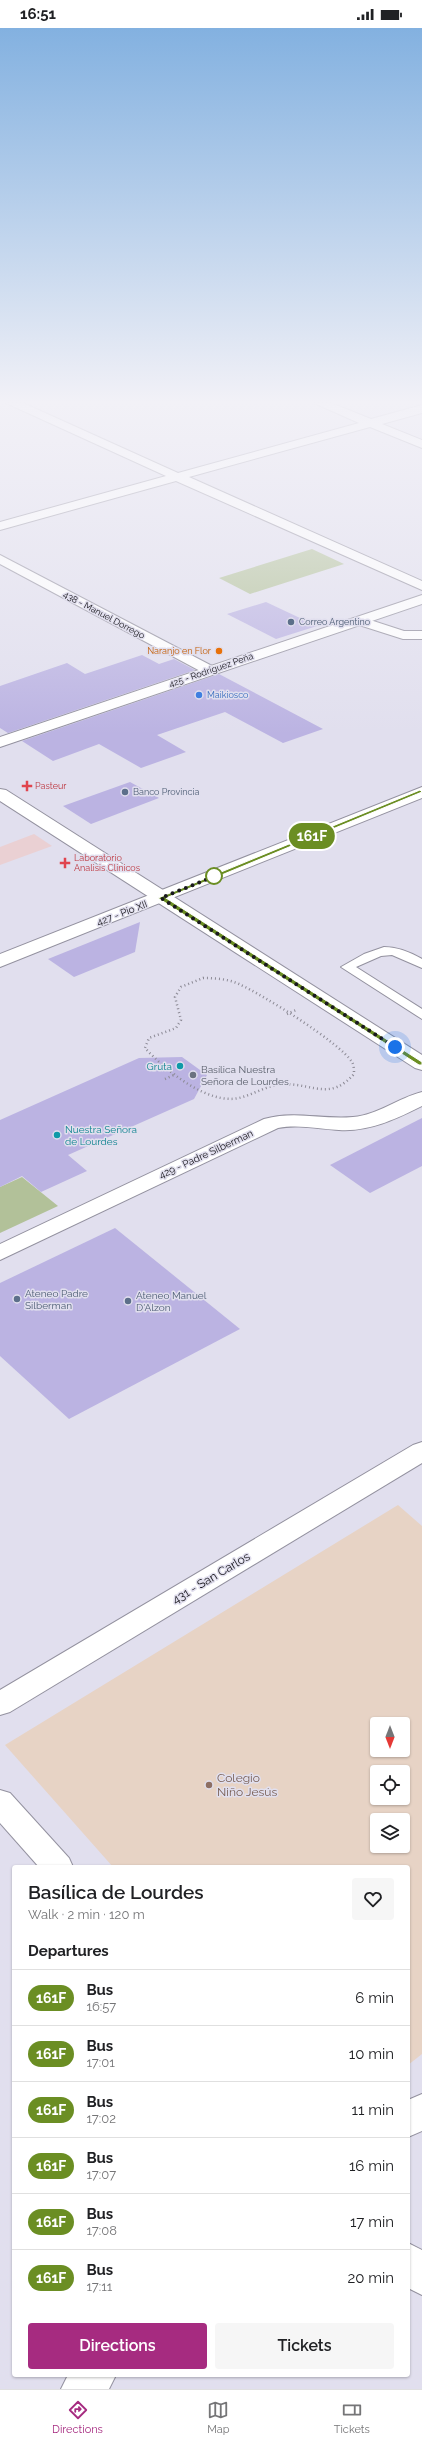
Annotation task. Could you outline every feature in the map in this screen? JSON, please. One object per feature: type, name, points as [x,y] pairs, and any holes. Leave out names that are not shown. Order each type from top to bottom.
[{"type":"street","points":[[0,526],[47,513]]},
{"type":"street","points":[[257,513],[422,586]]},
{"type":"street","name":"438 - Manuel Dorrego","points":[[0,560],[209,670]]},
{"type":"street","name":"425 - Rodríguez Peña","points":[[0,742],[422,599]]},
{"type":"street","points":[[361,620],[422,645]]},
{"type":"street","points":[[403,636],[422,634]]},
{"type":"street","name":"427 - Pío XII","points":[[0,961],[161,898],[422,792]]},
{"type":"street","points":[[0,794],[161,898],[420,1061]]},
{"type":"street","name":"429 - Padre Silberman","points":[[0,1252],[271,1123],[287,1119],[340,1124],[377,1120],[422,1098]]},
{"type":"street","name":"431 - San Carlos","points":[[0,1704],[422,1451]]},
{"type":"street","points":[[0,1802],[56,1865]]},
{"type":"street","points":[[410,2119],[422,2110]]},
{"type":"street","points":[[410,2263],[422,2277]]},
{"type":"street","points":[[80,2389],[95,2377]]},
{"type":"lane","points":[[422,964],[405,954],[384,950],[347,967],[422,1015]]},
{"type":"path","points":[[203,978],[222,979],[238,984],[267,1001],[342,1053],[353,1064],[354,1074],[349,1082],[323,1091],[277,1085],[232,1100],[220,1098],[199,1089],[177,1074],[153,1058],[144,1048],[149,1038],[176,1028],[181,1020],[173,1004],[176,995],[182,986],[203,978]]},
{"type":"path","points":[[165,1079],[177,1074]]},
{"type":"shaded area","points":[[34,834],[52,846],[0,865],[0,847]]},
{"type":"shaded area","name":"Colegio Niño Jesús","points":[[398,1505],[422,1526],[422,2054],[410,2063],[410,1865],[111,1865],[5,1745]]},
{"type":"green space","points":[[312,549],[344,564],[250,594],[219,578]]},
{"type":"green space","points":[[22,1177],[58,1206],[0,1233],[0,1187]]},
{"type":"building","points":[[266,602],[317,626],[276,639],[227,614]]},
{"type":"building","points":[[142,655],[159,664],[174,659],[195,670],[8,733],[0,728],[0,686],[67,663],[85,674]]},
{"type":"building","points":[[219,674],[323,729],[283,743],[225,712],[157,735],[186,752],[141,768],[99,744],[53,761],[22,741]]},
{"type":"building","name":"Banco Provincia","points":[[130,782],[159,798],[91,824],[63,806]]},
{"type":"building","points":[[140,922],[135,952],[74,977],[48,959]]},
{"type":"building","name":"Nuestra Señora de Lourdes","points":[[182,1057],[207,1075],[194,1099],[68,1155],[87,1171],[41,1192],[22,1176],[0,1187],[0,1120],[139,1058]]},
{"type":"building","points":[[422,1118],[422,1166],[370,1193],[330,1165]]},
{"type":"building","name":"Ateneo Manuel D'Alzon","points":[[115,1228],[240,1329],[69,1419],[0,1356],[0,1283]]},
{"type":"bus line","name":"161F","points":[[422,792],[161,898],[422,1064]]},
{"type":"place","name":"Correo Argentino","points":[[291,622]]},
{"type":"place","name":"Naranjo en Flor","points":[[219,651]]},
{"type":"place","name":"Maikiosco","points":[[199,695]]},
{"type":"place","name":"Pasteur","points":[[27,786]]},
{"type":"place","name":"Banco Provincia","points":[[125,792]]},
{"type":"place","name":"Laboratorio Analisis Clinicos","points":[[65,863]]},
{"type":"place","name":"Gruta","points":[[180,1066]]},
{"type":"place","name":"Basílica Nuestra Señora de Lourdes","points":[[193,1075]]},
{"type":"place","name":"Nuestra Señora de Lourdes","points":[[57,1135]]},
{"type":"place","name":"Ateneo Padre Silberman","points":[[17,1299]]},
{"type":"place","name":"Ateneo Manuel D'Alzon","points":[[128,1301]]},
{"type":"place","name":"Colegio Niño Jesús","points":[[209,1785]]},
{"type":"route","points":[[214,876],[220,874],[161,898],[395,1047]]}]
